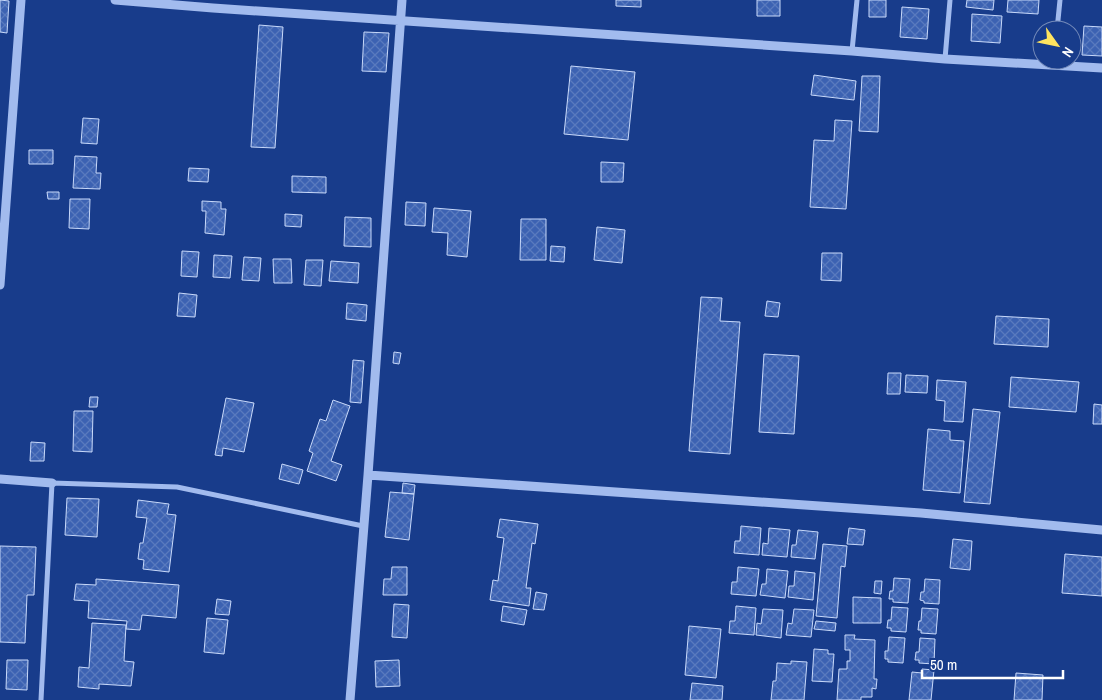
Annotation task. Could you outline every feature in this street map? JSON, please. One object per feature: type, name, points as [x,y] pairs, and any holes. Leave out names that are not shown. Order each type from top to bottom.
[{"type":"street","points":[[0,285],[2,225],[21,0]]},
{"type":"street","points":[[115,0],[213,4],[401,20],[945,59],[1032,62]]},
{"type":"street","points":[[350,700],[402,0]]},
{"type":"street","points":[[852,51],[857,0]]},
{"type":"street","points":[[945,59],[950,0]]},
{"type":"street","points":[[1058,20],[1060,0]]},
{"type":"street","points":[[1082,66],[1102,68]]},
{"type":"street","points":[[368,475],[921,513],[1102,530]]},
{"type":"street","points":[[0,479],[52,483],[177,487],[363,526]]},
{"type":"street","points":[[41,700],[52,483]]},
{"type":"building","points":[[0,0],[9,1],[7,33],[0,32]]},
{"type":"building","points":[[616,0],[641,0],[641,7],[616,6]]},
{"type":"building","points":[[757,0],[780,0],[780,16],[757,16]]},
{"type":"building","points":[[869,0],[886,0],[886,17],[869,17]]},
{"type":"building","points":[[967,0],[994,0],[993,10],[966,7]]},
{"type":"building","points":[[1008,0],[1039,0],[1038,14],[1007,12]]},
{"type":"building","points":[[902,7],[929,9],[927,39],[900,37]]},
{"type":"building","points":[[972,14],[1002,16],[1000,43],[971,41]]},
{"type":"building","points":[[259,25],[283,27],[275,148],[251,147]]},
{"type":"building","points":[[1084,26],[1102,27],[1102,56],[1082,55]]},
{"type":"building","points":[[364,32],[389,33],[386,72],[362,71]]},
{"type":"building","points":[[571,66],[635,72],[628,140],[564,134]]},
{"type":"building","points":[[814,75],[856,81],[854,100],[811,95]]},
{"type":"building","points":[[862,76],[880,76],[878,132],[859,131]]},
{"type":"building","points":[[83,118],[99,119],[97,144],[81,143]]},
{"type":"building","points":[[835,120],[852,121],[846,209],[810,207],[814,140],[834,141]]},
{"type":"building","points":[[29,150],[53,150],[53,164],[29,164]]},
{"type":"building","points":[[75,156],[97,157],[96,173],[101,173],[100,189],[73,188]]},
{"type":"building","points":[[601,162],[624,163],[623,182],[601,182]]},
{"type":"building","points":[[189,168],[209,169],[208,182],[188,181]]},
{"type":"building","points":[[292,176],[326,177],[326,193],[292,192]]},
{"type":"building","points":[[47,192],[59,192],[59,199],[48,199]]},
{"type":"building","points":[[70,199],[90,199],[89,229],[69,228]]},
{"type":"building","points":[[202,201],[221,202],[221,209],[226,209],[224,235],[205,233],[206,211],[202,211]]},
{"type":"building","points":[[406,202],[426,203],[425,226],[405,225]]},
{"type":"building","points":[[434,208],[471,211],[467,257],[447,255],[448,233],[432,232]]},
{"type":"building","points":[[285,214],[302,215],[301,227],[285,226]]},
{"type":"building","points":[[345,217],[371,218],[371,247],[344,246]]},
{"type":"building","points":[[521,219],[546,219],[546,260],[520,260]]},
{"type":"building","points":[[597,227],[625,230],[622,263],[594,260]]},
{"type":"building","points":[[551,246],[565,247],[564,262],[550,261]]},
{"type":"building","points":[[182,251],[199,252],[197,277],[181,276]]},
{"type":"building","points":[[822,253],[842,253],[841,281],[821,280]]},
{"type":"building","points":[[214,255],[232,256],[230,278],[213,277]]},
{"type":"building","points":[[244,257],[261,258],[259,281],[242,280]]},
{"type":"building","points":[[273,259],[291,259],[292,283],[274,283]]},
{"type":"building","points":[[306,260],[323,260],[321,286],[304,285]]},
{"type":"building","points":[[331,261],[359,263],[358,283],[329,281]]},
{"type":"building","points":[[179,293],[197,295],[195,317],[177,316]]},
{"type":"building","points":[[701,297],[722,298],[720,321],[740,322],[730,454],[689,451]]},
{"type":"building","points":[[767,301],[780,303],[778,317],[765,316]]},
{"type":"building","points":[[347,303],[367,305],[366,321],[346,319]]},
{"type":"building","points":[[996,316],[1049,319],[1048,347],[994,344]]},
{"type":"building","points":[[394,352],[401,353],[399,364],[393,363]]},
{"type":"building","points":[[764,354],[799,356],[794,434],[759,432]]},
{"type":"building","points":[[353,360],[364,361],[361,403],[350,402]]},
{"type":"building","points":[[888,373],[901,373],[900,394],[887,394]]},
{"type":"building","points":[[906,375],[928,376],[927,393],[905,392]]},
{"type":"building","points":[[1011,377],[1079,382],[1076,412],[1009,407]]},
{"type":"building","points":[[937,380],[966,382],[963,422],[944,421],[945,401],[936,400]]},
{"type":"building","points":[[90,397],[98,397],[97,407],[89,407]]},
{"type":"building","points":[[226,398],[254,403],[244,452],[223,448],[222,456],[215,455]]},
{"type":"building","points":[[333,400],[350,406],[331,461],[342,465],[336,481],[307,471],[313,453],[309,451],[320,419],[326,421]]},
{"type":"building","points":[[1094,404],[1102,405],[1102,424],[1093,424]]},
{"type":"building","points":[[973,409],[1000,412],[990,504],[964,502]]},
{"type":"building","points":[[74,411],[93,411],[92,452],[73,451]]},
{"type":"building","points":[[928,429],[950,431],[950,440],[964,441],[960,493],[923,490]]},
{"type":"building","points":[[31,442],[45,443],[44,461],[30,461]]},
{"type":"building","points":[[282,464],[303,470],[299,484],[279,479]]},
{"type":"building","points":[[403,483],[415,485],[414,494],[402,493]]},
{"type":"building","points":[[390,492],[414,494],[409,540],[385,537]]},
{"type":"building","points":[[67,498],[99,499],[97,537],[65,535]]},
{"type":"building","points":[[138,500],[169,504],[167,514],[176,515],[169,572],[143,569],[144,560],[138,559],[147,518],[136,517]]},
{"type":"building","points":[[500,519],[538,524],[535,544],[532,543],[526,588],[531,588],[529,606],[490,600],[493,580],[498,581],[504,538],[497,537]]},
{"type":"building","points":[[741,526],[761,528],[759,555],[734,553],[735,541],[740,541]]},
{"type":"building","points":[[769,528],[790,530],[787,557],[762,555],[763,543],[768,544]]},
{"type":"building","points":[[849,528],[865,530],[863,545],[847,544]]},
{"type":"building","points":[[798,530],[818,532],[815,559],[791,557],[792,545],[796,545]]},
{"type":"building","points":[[953,539],[972,541],[970,570],[950,568]]},
{"type":"building","points":[[823,544],[847,546],[845,567],[841,566],[837,618],[816,616]]},
{"type":"building","points":[[0,546],[36,547],[34,595],[27,595],[25,643],[0,642]]},
{"type":"building","points":[[1065,554],[1102,557],[1102,596],[1062,593]]},
{"type":"building","points":[[392,567],[407,567],[407,595],[383,595],[384,579],[391,579]]},
{"type":"building","points":[[738,567],[759,569],[756,596],[731,594],[732,582],[737,582]]},
{"type":"building","points":[[767,569],[788,571],[785,598],[760,595],[762,584],[766,584]]},
{"type":"building","points":[[795,571],[815,573],[813,600],[788,597],[789,586],[794,586]]},
{"type":"building","points":[[894,578],[910,579],[908,603],[893,602],[893,599],[889,599],[890,591],[893,591]]},
{"type":"building","points":[[96,579],[179,585],[176,618],[142,615],[140,630],[126,629],[127,621],[88,618],[89,601],[74,600],[76,584],[96,585]]},
{"type":"building","points":[[925,579],[940,580],[939,604],[924,603],[924,601],[920,600],[921,592],[924,592]]},
{"type":"building","points":[[875,581],[882,581],[881,594],[874,593]]},
{"type":"building","points":[[536,592],[547,594],[544,610],[533,609]]},
{"type":"building","points":[[853,597],[881,598],[881,623],[853,623]]},
{"type":"building","points":[[217,599],[231,601],[229,615],[215,614]]},
{"type":"building","points":[[394,604],[409,605],[407,638],[392,637]]},
{"type":"building","points":[[503,606],[527,610],[524,625],[501,621]]},
{"type":"building","points":[[736,606],[756,608],[754,635],[729,633],[730,621],[735,621]]},
{"type":"building","points":[[892,607],[908,608],[906,632],[891,631],[891,628],[887,628],[888,620],[891,620]]},
{"type":"building","points":[[922,608],[938,609],[936,634],[921,633],[921,630],[918,630]]},
{"type":"building","points":[[763,609],[783,610],[781,638],[756,635],[757,623],[761,624]]},
{"type":"building","points":[[794,609],[814,610],[811,637],[786,635],[788,623],[792,624]]},
{"type":"building","points":[[207,618],[228,620],[224,654],[204,652]]},
{"type":"building","points":[[816,621],[836,623],[835,631],[814,629]]},
{"type":"building","points":[[92,623],[126,625],[124,661],[134,662],[131,686],[99,684],[99,689],[78,687],[79,667],[89,668]]},
{"type":"building","points":[[689,626],[721,629],[716,678],[685,675]]},
{"type":"building","points":[[845,635],[855,635],[854,639],[875,640],[874,679],[877,679],[876,689],[872,688],[872,697],[861,697],[861,700],[837,700],[839,669],[847,669],[847,661],[850,661],[850,650],[845,650]]},
{"type":"building","points":[[889,637],[905,638],[903,663],[888,662],[888,659],[885,659],[885,651],[888,651]]},
{"type":"building","points":[[920,638],[935,639],[934,664],[919,663],[919,660],[915,660],[916,652],[919,652]]},
{"type":"building","points":[[814,649],[828,650],[828,654],[834,654],[832,682],[812,681]]},
{"type":"building","points":[[7,660],[28,660],[27,690],[6,689]]},
{"type":"building","points":[[399,660],[400,686],[376,687],[375,661]]},
{"type":"building","points":[[791,661],[807,662],[804,700],[771,700],[773,681],[776,681],[777,663],[791,664]]},
{"type":"building","points":[[922,669],[934,670],[931,700],[909,700],[912,672],[922,673]]},
{"type":"building","points":[[1016,673],[1043,675],[1042,700],[1014,700]]},
{"type":"building","points":[[692,683],[723,686],[722,700],[690,700]]}]
